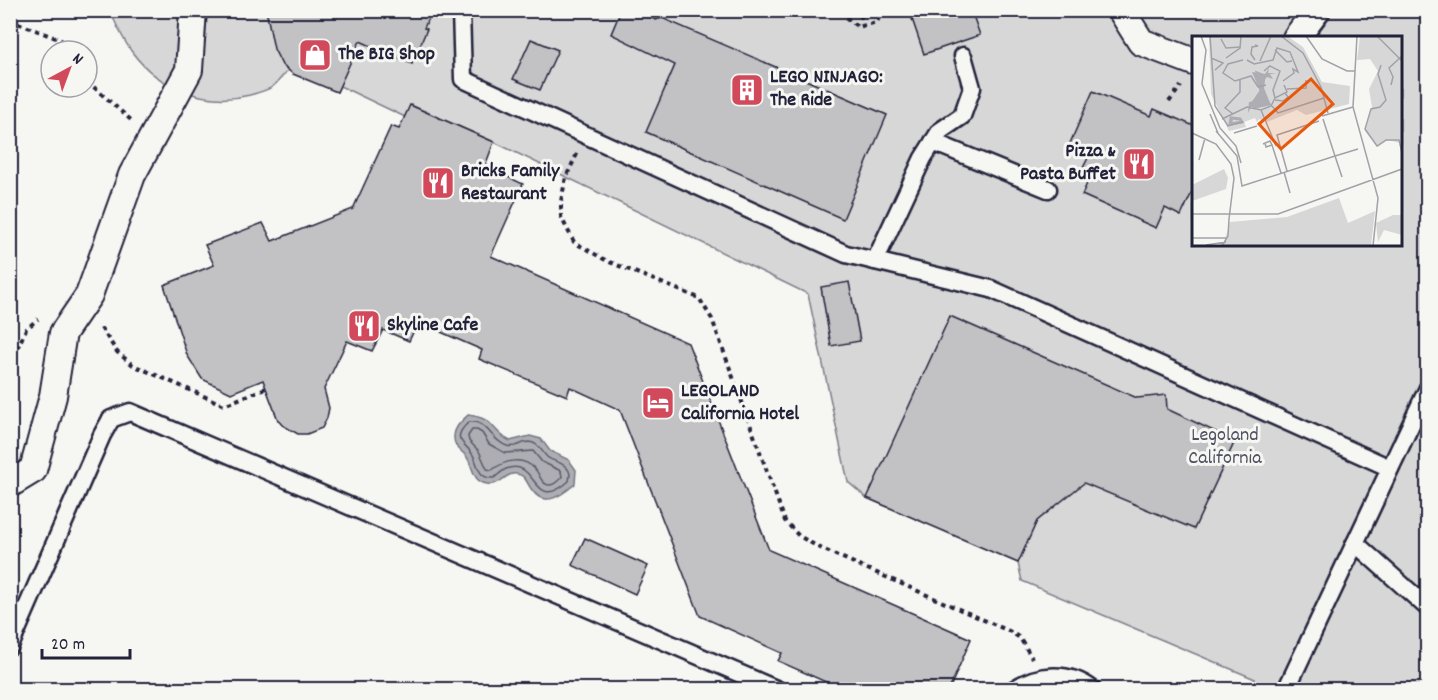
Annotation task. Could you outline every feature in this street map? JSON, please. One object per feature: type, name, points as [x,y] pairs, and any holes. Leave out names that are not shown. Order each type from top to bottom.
[{"type":"street","points":[[10,484],[33,470],[53,396],[63,333],[89,295],[132,175],[189,70],[193,10]]},
{"type":"street","points":[[1121,10],[1141,42],[1192,61]]},
{"type":"street","points":[[1298,36],[1317,10]]},
{"type":"lane","points":[[461,10],[463,80],[846,254],[991,289],[1390,468]]},
{"type":"lane","points":[[875,261],[923,158],[940,131],[962,116],[972,88],[963,56]]},
{"type":"lane","points":[[933,142],[1048,189]]},
{"type":"lane","points":[[1287,690],[1428,388]]},
{"type":"lane","points":[[10,646],[102,435],[111,419],[130,412],[778,690]]},
{"type":"lane","points":[[1355,543],[1428,608]]},
{"type":"lane","points":[[1014,690],[1024,682],[1043,676],[1065,677],[1085,683],[1093,690]]},
{"type":"path","points":[[842,10],[844,16],[858,27],[877,22],[882,10]]},
{"type":"path","points":[[853,10],[861,17],[866,10]]},
{"type":"path","points":[[1017,10],[1029,15],[1041,10]]},
{"type":"path","points":[[10,20],[58,39]]},
{"type":"path","points":[[99,92],[153,139]]},
{"type":"path","points":[[586,136],[566,177],[561,201],[561,217],[574,242],[608,261],[699,298],[712,319],[785,521],[799,536],[822,549],[1009,631],[1020,638],[1043,676]]},
{"type":"path","points":[[89,295],[102,330],[117,352],[134,365],[224,405],[266,388]]},
{"type":"green space","name":"Legoland California","points":[[110,11],[1427,11],[1427,689],[1252,689],[1255,679],[1022,581],[1018,563],[867,498],[848,482],[808,294],[494,142],[411,105],[405,117],[340,86],[337,92],[288,70],[272,87],[264,91],[233,98],[200,96],[185,92],[156,76],[143,65],[120,32]]},
{"type":"water","points":[[468,415],[488,422],[510,441],[530,436],[541,439],[550,451],[569,460],[576,470],[575,484],[560,495],[548,499],[537,496],[520,475],[509,475],[492,484],[478,480],[469,460],[454,441],[456,428]]},
{"type":"building","name":"The BIG Shop","points":[[266,10],[432,10],[424,28],[427,29],[412,64],[360,41],[337,92],[293,74],[282,65],[274,49]]},
{"type":"building","name":"LEGO NINJAGO: The Ride","points":[[621,10],[634,10],[656,20],[662,18],[887,115],[843,219],[646,132],[675,65],[611,34]]},
{"type":"building","points":[[909,10],[971,10],[980,35],[924,54]]},
{"type":"building","points":[[531,39],[558,50],[540,90],[513,79]]},
{"type":"building","name":"Pizza & Pasta Buffet","points":[[1093,91],[1151,116],[1154,109],[1192,125],[1192,192],[1181,216],[1165,208],[1156,228],[1082,195],[1091,174],[1082,170],[1088,158],[1067,150]]},
{"type":"building","name":"LEGOLAND California Hotel","points":[[410,105],[494,142],[485,166],[523,184],[491,256],[688,343],[769,550],[971,639],[949,690],[844,690],[778,661],[782,653],[700,616],[620,410],[570,387],[567,396],[479,359],[482,350],[418,322],[409,341],[383,330],[372,351],[347,341],[324,389],[329,408],[327,418],[322,428],[307,434],[298,434],[282,425],[263,380],[231,393],[202,379],[187,355],[164,285],[214,265],[205,245],[263,223],[272,241],[353,209],[391,126],[399,129]]},
{"type":"building","points":[[849,282],[860,341],[831,346],[821,287]]},
{"type":"building","points":[[950,316],[1137,398],[1166,395],[1167,409],[1235,441],[1194,529],[1084,483],[1037,521],[1018,563],[867,498]]},
{"type":"building","points":[[585,538],[648,566],[635,594],[572,565]]},
{"type":"place","name":"The BIG Shop","points":[[315,55]]},
{"type":"place","name":"LEGO NINJAGO: The Ride","points":[[747,90]]},
{"type":"place","name":"Pizza & Pasta Buffet","points":[[1139,164]]},
{"type":"place","name":"Bricks Family Restaurant","points":[[438,183]]},
{"type":"place","name":"Skyline Cafe","points":[[364,326]]},
{"type":"place","name":"LEGOLAND California Hotel","points":[[658,403]]}]
